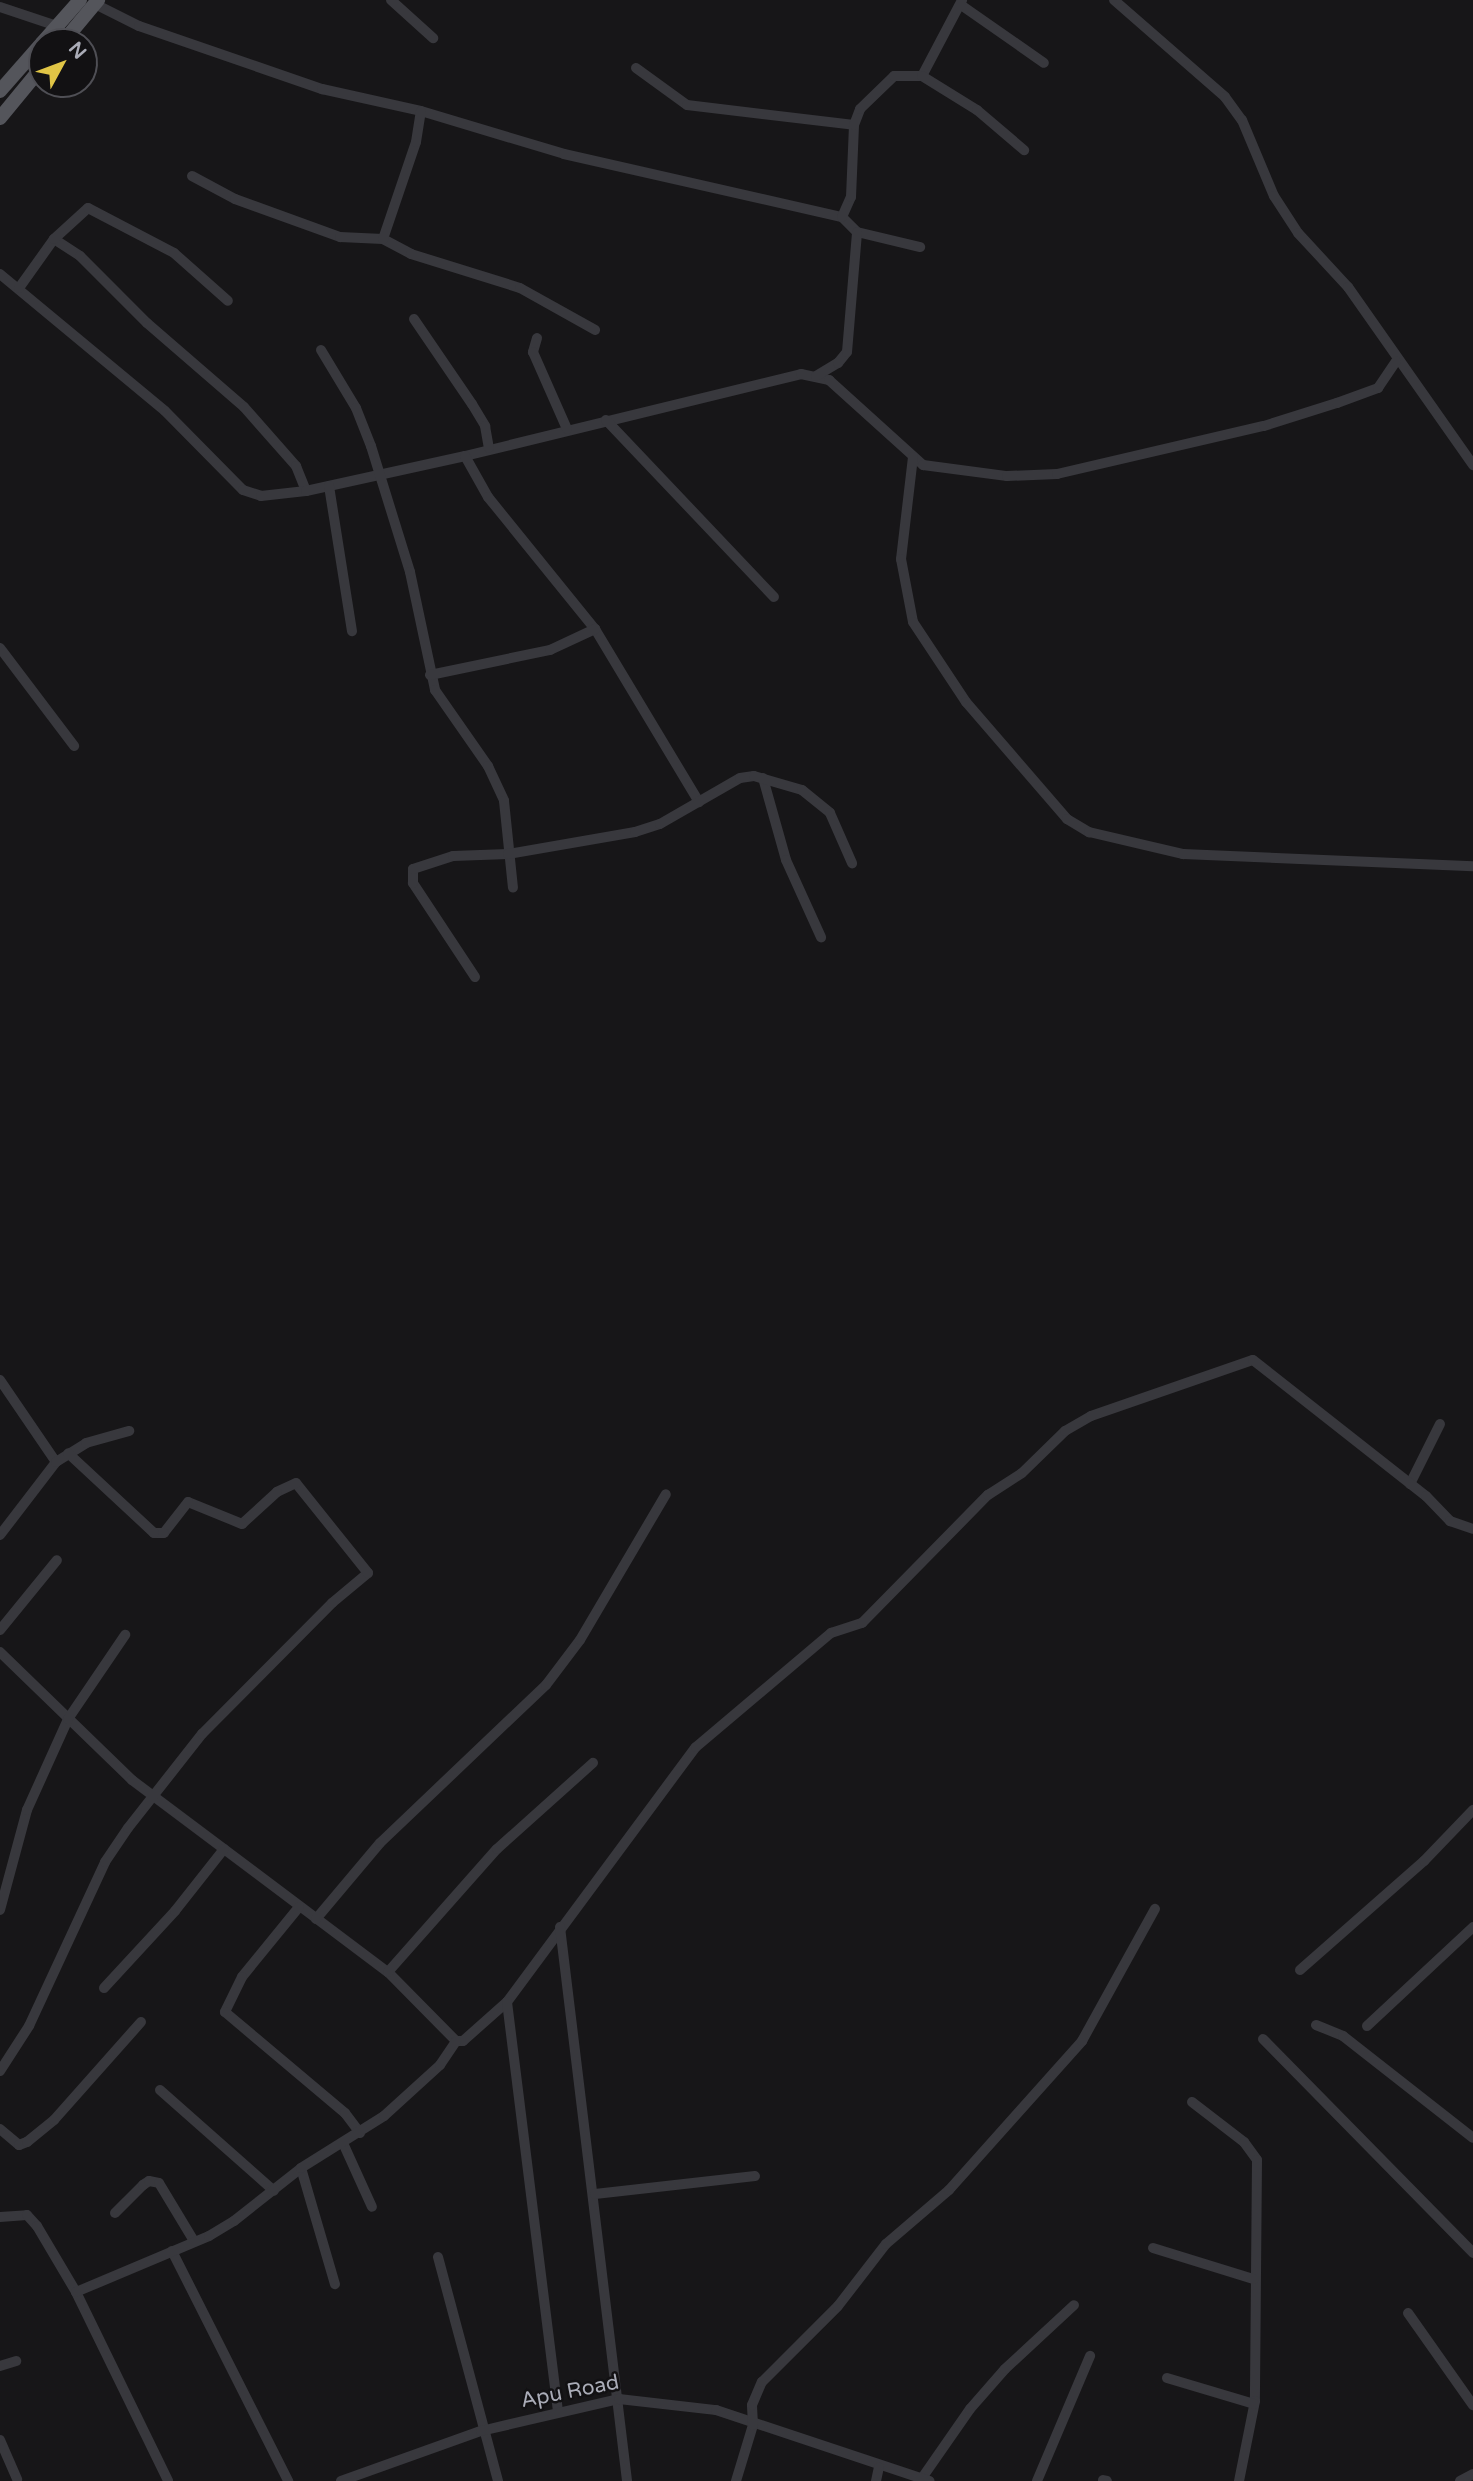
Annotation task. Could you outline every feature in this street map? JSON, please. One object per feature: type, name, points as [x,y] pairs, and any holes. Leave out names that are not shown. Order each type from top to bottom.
[{"type":"main road","points":[[57,26],[80,0]]},
{"type":"main road","points":[[75,28],[97,2]]},
{"type":"main road","points":[[0,91],[28,60]]},
{"type":"main road","points":[[0,118],[28,84]]},
{"type":"street","points":[[11,0],[20,11]]},
{"type":"street","points":[[391,0],[433,38]]},
{"type":"street","points":[[1114,0],[1225,97],[1241,120],[1274,196],[1298,233],[1348,286],[1396,361],[1442,417],[1473,465]]},
{"type":"street","points":[[97,2],[139,26],[250,67],[421,111],[564,154],[842,217],[857,232],[920,247]]},
{"type":"street","points":[[922,76],[962,3],[1044,63]]},
{"type":"street","points":[[0,7],[20,11],[57,26]]},
{"type":"street","points":[[636,68],[687,105],[854,125]]},
{"type":"street","points":[[842,217],[851,197],[854,125],[860,108],[894,76],[922,76],[977,110],[1024,150]]},
{"type":"street","points":[[383,239],[416,142],[421,111]]},
{"type":"street","points":[[192,176],[235,199],[340,237],[383,239],[411,254],[520,288],[595,330]]},
{"type":"street","points":[[19,288],[54,239],[89,208],[174,253],[228,301]]},
{"type":"street","points":[[816,376],[838,363],[847,352],[857,232]]},
{"type":"street","points":[[54,239],[80,256],[244,408],[296,467],[306,491]]},
{"type":"street","points":[[0,274],[166,411],[243,490],[261,496],[306,491],[465,456],[801,374],[816,376],[839,388],[923,465],[955,472],[1057,474],[1264,426],[1336,403],[1378,388],[1396,361]]},
{"type":"street","points":[[414,319],[485,426],[489,449]]},
{"type":"street","points":[[537,338],[533,352],[567,429]]},
{"type":"street","points":[[321,350],[356,408],[380,475],[410,572],[430,675],[446,709],[496,783],[508,827],[508,854],[513,888]]},
{"type":"street","points":[[606,420],[774,597]]},
{"type":"street","points":[[465,456],[488,497],[595,629],[699,802]]},
{"type":"street","points":[[913,457],[901,559],[913,621],[966,702],[1067,819],[1089,832],[1183,854],[1473,866]]},
{"type":"street","points":[[330,486],[352,631]]},
{"type":"street","points":[[430,675],[550,650],[595,629]]},
{"type":"street","points":[[0,648],[74,747]]},
{"type":"street","points":[[475,977],[410,875],[413,869],[453,856],[508,854],[635,832],[699,802],[740,778],[763,778],[802,790],[830,813],[852,863]]},
{"type":"street","points":[[763,778],[786,860],[821,937]]},
{"type":"street","points":[[0,1652],[152,1796],[388,1972],[456,2041],[463,2041],[507,2002],[696,1747],[831,1633],[862,1623],[988,1495],[1022,1473],[1065,1431],[1091,1416],[1254,1360],[1410,1484],[1450,1521],[1473,1529]]},
{"type":"street","points":[[0,1380],[56,1462]]},
{"type":"street","points":[[1410,1484],[1440,1424]]},
{"type":"street","points":[[0,1535],[56,1462],[86,1443],[129,1431]]},
{"type":"street","points":[[0,2071],[29,2026],[104,1862],[152,1796],[202,1734],[332,1603],[368,1573],[296,1483],[276,1492],[242,1524],[188,1502],[164,1533],[154,1533],[68,1453]]},
{"type":"street","points":[[316,1919],[380,1843],[546,1685],[580,1640],[666,1494]]},
{"type":"street","points":[[0,1630],[57,1560]]},
{"type":"street","points":[[0,1910],[27,1810],[68,1719],[125,1635]]},
{"type":"street","points":[[388,1972],[497,1849],[593,1763]]},
{"type":"street","points":[[1300,1970],[1424,1861],[1473,1810]]},
{"type":"street","points":[[104,1988],[175,1911],[224,1849]]},
{"type":"street","points":[[299,1907],[242,1977],[225,2012],[335,2105],[360,2133]]},
{"type":"street","points":[[736,2481],[753,2425],[752,2405],[762,2382],[838,2306],[886,2244],[949,2190],[1082,2040],[1155,1909]]},
{"type":"street","points":[[560,1927],[595,2194],[627,2481]]},
{"type":"street","points":[[1367,2026],[1473,1927]]},
{"type":"street","points":[[507,2002],[558,2410]]},
{"type":"street","points":[[0,2129],[19,2145],[27,2142],[54,2120],[141,2022]]},
{"type":"street","points":[[1316,2025],[1343,2036],[1473,2138]]},
{"type":"street","points":[[1263,2039],[1473,2253]]},
{"type":"street","points":[[76,2292],[172,2252],[234,2221],[301,2168],[360,2133],[419,2087],[456,2041]]},
{"type":"street","points":[[160,2090],[274,2191]]},
{"type":"street","points":[[1192,2102],[1244,2141],[1257,2160],[1253,2279],[1254,2404],[1239,2481]]},
{"type":"street","points":[[343,2143],[372,2207]]},
{"type":"street","points":[[301,2168],[335,2284]]},
{"type":"street","points":[[595,2194],[755,2176]]},
{"type":"street","points":[[115,2213],[149,2180],[159,2183],[194,2241]]},
{"type":"street","points":[[0,2217],[27,2215],[76,2292],[168,2481]]},
{"type":"street","points":[[1153,2248],[1253,2279]]},
{"type":"street","points":[[172,2252],[288,2481]]},
{"type":"street","points":[[438,2257],[481,2431],[498,2481]]},
{"type":"street","points":[[926,2479],[970,2409],[1005,2369],[1074,2305]]},
{"type":"street","points":[[1408,2313],[1473,2405]]},
{"type":"street","points":[[1037,2481],[1090,2356]]},
{"type":"street","points":[[0,2366],[16,2361]]},
{"type":"street","points":[[1167,2378],[1254,2404]]},
{"type":"street","name":"Apu Road","points":[[341,2481],[481,2431],[558,2410],[619,2399],[680,2403],[879,2467],[926,2479]]},
{"type":"street","points":[[0,2440],[17,2479]]},
{"type":"street","points":[[876,2481],[879,2467]]},
{"type":"street","points":[[1460,2481],[1473,2474]]}]
